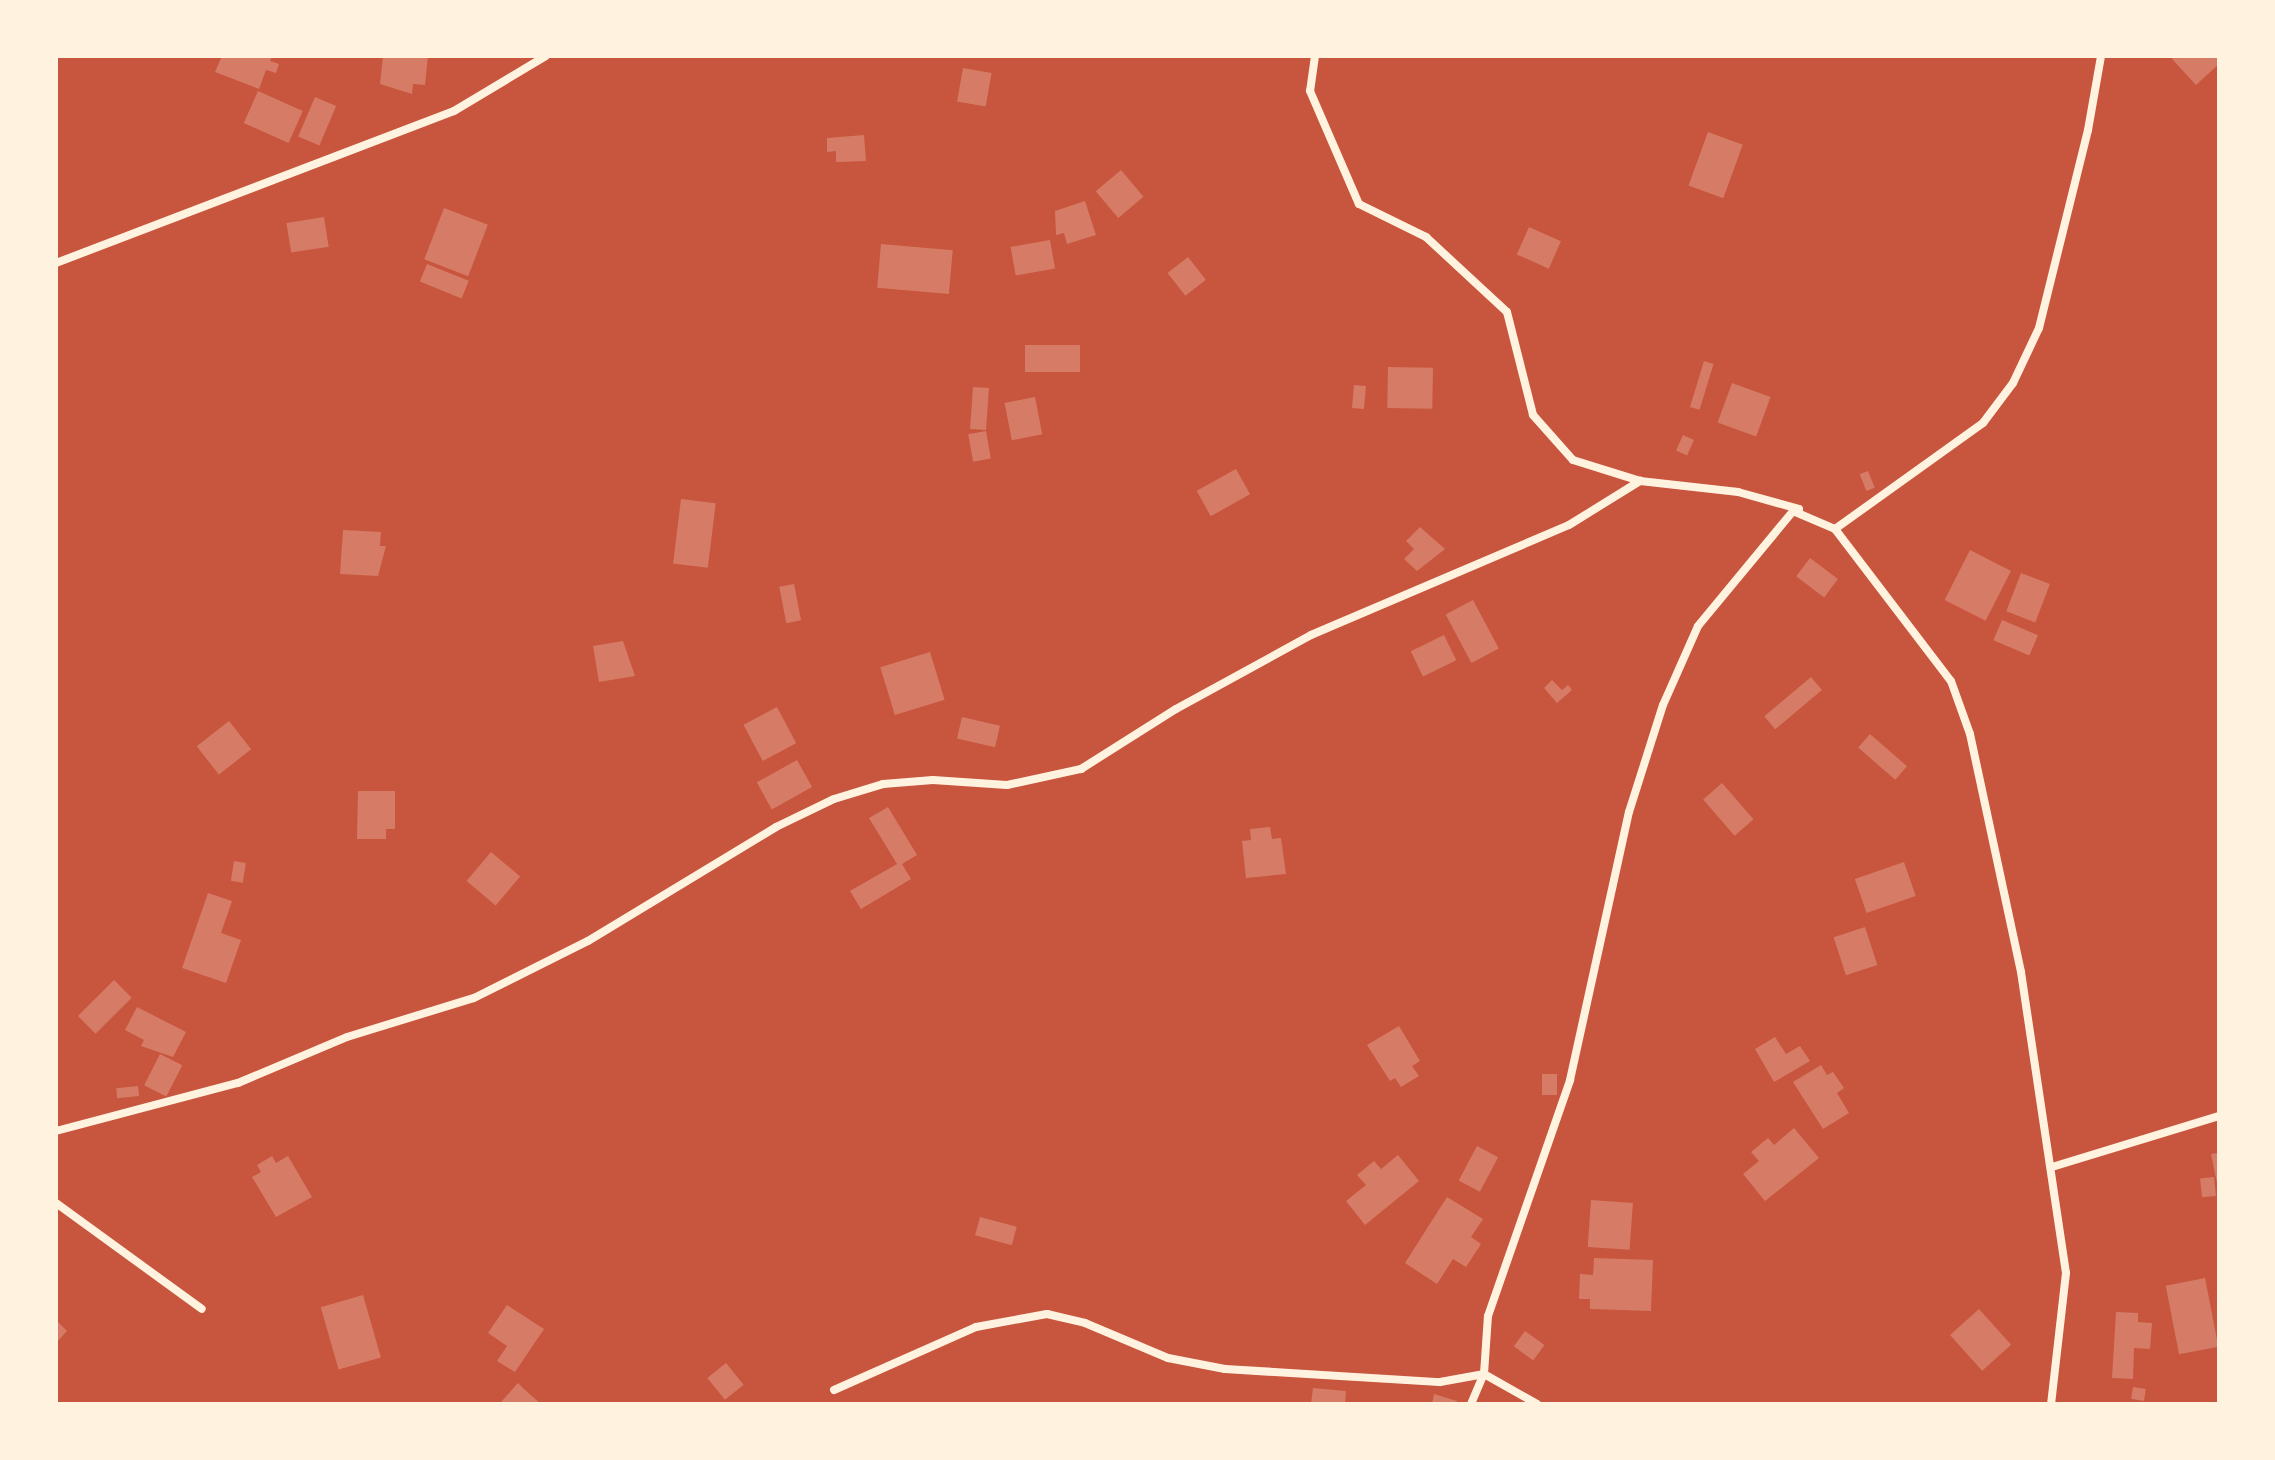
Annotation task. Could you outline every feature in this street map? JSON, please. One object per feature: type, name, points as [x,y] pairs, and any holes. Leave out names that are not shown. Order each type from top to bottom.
[{"type":"street","points":[[56,263],[454,111],[546,56]]},
{"type":"street","points":[[1315,56],[1310,91],[1359,204],[1426,237],[1507,312],[1533,415],[1573,460],[1640,481],[1738,492],[1799,509],[1793,511],[1698,626],[1663,705],[1629,812],[1570,1080],[1488,1316],[1484,1374],[1471,1404]]},
{"type":"street","points":[[1835,529],[1983,423],[2013,383],[2039,328],[2088,130],[2101,56]]},
{"type":"street","points":[[56,1131],[238,1083],[347,1037],[474,998],[588,941],[776,827],[834,799],[883,784],[933,780],[1007,785],[1081,769],[1311,635],[1569,525],[1640,481]]},
{"type":"street","points":[[1793,511],[1835,529],[1951,681],[1970,734],[2021,972],[2066,1273],[2051,1404]]},
{"type":"street","points":[[2052,1167],[2219,1116]]},
{"type":"street","points":[[56,1203],[202,1309]]},
{"type":"street","points":[[834,1390],[976,1327],[1047,1314],[1085,1323],[1168,1358],[1225,1369],[1440,1382],[1484,1374],[1537,1404]]},
{"type":"building","points":[[222,56],[272,56],[270,61],[279,64],[276,73],[266,70],[259,89],[215,72]]},
{"type":"building","points":[[383,56],[428,56],[425,85],[413,84],[412,94],[380,84]]},
{"type":"building","points":[[2176,56],[2216,56],[2219,64],[2196,85],[2172,59]]},
{"type":"building","points":[[963,68],[992,73],[986,107],[957,101]]},
{"type":"building","points":[[258,91],[303,111],[289,143],[244,123]]},
{"type":"building","points":[[315,97],[336,106],[319,146],[298,137]]},
{"type":"building","points":[[1708,132],[1743,145],[1723,198],[1689,186]]},
{"type":"building","points":[[864,135],[866,161],[836,162],[836,151],[827,152],[827,138]]},
{"type":"building","points":[[1121,170],[1143,197],[1118,218],[1096,191]]},
{"type":"building","points":[[1085,201],[1096,235],[1067,244],[1064,233],[1056,235],[1055,211]]},
{"type":"building","points":[[444,208],[488,225],[468,276],[424,259]]},
{"type":"building","points":[[324,217],[329,247],[291,253],[286,223]]},
{"type":"building","points":[[1529,227],[1561,241],[1549,269],[1517,254]]},
{"type":"building","points":[[1050,240],[1055,269],[1016,276],[1011,247]]},
{"type":"building","points":[[881,244],[953,250],[949,294],[877,288]]},
{"type":"building","points":[[1188,257],[1206,280],[1185,296],[1168,273]]},
{"type":"building","points":[[427,264],[469,281],[462,298],[420,282]]},
{"type":"building","points":[[1025,345],[1080,345],[1080,372],[1025,372]]},
{"type":"building","points":[[1704,361],[1714,364],[1700,410],[1690,407]]},
{"type":"building","points":[[1388,367],[1433,368],[1432,409],[1387,408]]},
{"type":"building","points":[[1732,383],[1771,397],[1756,436],[1718,422]]},
{"type":"building","points":[[1354,385],[1366,386],[1364,409],[1352,408]]},
{"type":"building","points":[[973,387],[989,388],[986,430],[970,429]]},
{"type":"building","points":[[1035,397],[1042,434],[1012,440],[1005,403]]},
{"type":"building","points":[[986,431],[991,459],[973,462],[968,434]]},
{"type":"building","points":[[1683,435],[1694,440],[1687,455],[1676,451]]},
{"type":"building","points":[[1236,469],[1250,494],[1211,516],[1197,491]]},
{"type":"building","points":[[1868,471],[1875,488],[1866,491],[1860,474]]},
{"type":"building","points":[[681,499],[716,503],[708,568],[673,564]]},
{"type":"building","points":[[1420,527],[1445,549],[1417,571],[1404,559],[1414,549],[1406,541]]},
{"type":"building","points":[[343,530],[381,532],[380,546],[386,546],[378,576],[340,574]]},
{"type":"building","points":[[1970,550],[2011,571],[1986,621],[1945,600]]},
{"type":"building","points":[[1810,558],[1838,579],[1824,597],[1796,576]]},
{"type":"building","points":[[2021,573],[2050,584],[2035,622],[2006,611]]},
{"type":"building","points":[[794,584],[801,620],[786,623],[779,587]]},
{"type":"building","points":[[1473,600],[1499,649],[1471,663],[1446,615]]},
{"type":"building","points":[[2002,620],[2038,635],[2029,655],[1993,640]]},
{"type":"building","points":[[1444,635],[1456,660],[1423,676],[1411,651]]},
{"type":"building","points":[[623,641],[635,676],[599,682],[593,646]]},
{"type":"building","points":[[930,652],[945,700],[895,715],[880,667]]},
{"type":"building","points":[[1811,677],[1822,690],[1775,729],[1764,716]]},
{"type":"building","points":[[1552,680],[1562,690],[1568,685],[1572,690],[1557,703],[1544,688]]},
{"type":"building","points":[[777,707],[796,743],[763,761],[743,725]]},
{"type":"building","points":[[962,717],[1000,726],[995,747],[957,738]]},
{"type":"building","points":[[229,721],[251,749],[219,775],[197,746]]},
{"type":"building","points":[[1870,734],[1907,766],[1895,780],[1858,748]]},
{"type":"building","points":[[797,760],[812,787],[772,809],[757,782]]},
{"type":"building","points":[[1722,783],[1753,819],[1735,836],[1703,799]]},
{"type":"building","points":[[358,791],[395,791],[395,829],[386,829],[386,839],[357,839]]},
{"type":"building","points":[[888,807],[917,855],[902,864],[911,879],[861,909],[850,891],[897,864],[869,818]]},
{"type":"building","points":[[1270,827],[1272,839],[1281,838],[1286,874],[1246,878],[1242,841],[1251,840],[1250,829]]},
{"type":"building","points":[[491,852],[520,876],[496,906],[467,881]]},
{"type":"building","points":[[234,861],[246,863],[243,883],[231,881]]},
{"type":"building","points":[[1904,862],[1916,896],[1867,913],[1855,879]]},
{"type":"building","points":[[208,893],[232,901],[221,933],[241,940],[226,983],[182,968]]},
{"type":"building","points":[[1865,927],[1877,965],[1846,975],[1834,937]]},
{"type":"building","points":[[114,980],[132,998],[96,1034],[78,1016]]},
{"type":"building","points":[[137,1007],[186,1032],[173,1057],[141,1046],[144,1040],[125,1030]]},
{"type":"building","points":[[1399,1026],[1420,1061],[1412,1066],[1419,1076],[1401,1087],[1395,1078],[1390,1081],[1367,1045]]},
{"type":"building","points":[[1775,1037],[1786,1054],[1800,1046],[1810,1061],[1774,1082],[1755,1049]]},
{"type":"building","points":[[160,1054],[182,1065],[166,1097],[144,1085]]},
{"type":"building","points":[[1821,1065],[1827,1075],[1833,1072],[1844,1088],[1837,1093],[1849,1113],[1823,1129],[1793,1082]]},
{"type":"building","points":[[1542,1074],[1557,1074],[1557,1095],[1542,1095]]},
{"type":"building","points":[[138,1086],[139,1096],[117,1098],[116,1088]]},
{"type":"building","points":[[1794,1128],[1819,1158],[1765,1201],[1743,1174],[1759,1161],[1751,1152],[1768,1138],[1774,1145]]},
{"type":"building","points":[[1477,1146],[1498,1157],[1480,1192],[1459,1180]]},
{"type":"building","points":[[2219,1153],[2219,1187],[2218,1188],[2211,1154]]},
{"type":"building","points":[[1398,1155],[1419,1181],[1365,1225],[1346,1201],[1366,1185],[1357,1175],[1374,1161],[1381,1169]]},
{"type":"building","points":[[272,1156],[276,1163],[288,1156],[312,1197],[276,1217],[252,1177],[261,1172],[257,1165]]},
{"type":"building","points":[[2214,1177],[2216,1196],[2202,1197],[2200,1178]]},
{"type":"building","points":[[1447,1197],[1483,1219],[1471,1237],[1481,1244],[1466,1267],[1453,1259],[1437,1284],[1405,1263]]},
{"type":"building","points":[[1591,1200],[1633,1203],[1630,1250],[1588,1247]]},
{"type":"building","points":[[980,1217],[1017,1227],[1012,1245],[975,1235]]},
{"type":"building","points":[[1594,1258],[1653,1260],[1651,1311],[1590,1309],[1590,1299],[1579,1299],[1580,1274],[1593,1275]]},
{"type":"building","points":[[2205,1278],[2218,1347],[2179,1354],[2166,1286]]},
{"type":"building","points":[[363,1295],[381,1357],[339,1370],[321,1307]]},
{"type":"building","points":[[507,1305],[544,1329],[515,1372],[497,1361],[507,1346],[488,1333]]},
{"type":"building","points":[[1979,1309],[2011,1345],[1982,1371],[1950,1335]]},
{"type":"building","points":[[2116,1312],[2138,1313],[2138,1322],[2152,1323],[2150,1349],[2134,1348],[2133,1379],[2112,1378]]},
{"type":"building","points":[[56,1320],[67,1331],[56,1343]]},
{"type":"building","points":[[1525,1331],[1544,1345],[1533,1360],[1514,1346]]},
{"type":"building","points":[[726,1363],[744,1385],[725,1400],[707,1378]]},
{"type":"building","points":[[518,1383],[525,1390],[541,1404],[501,1402]]},
{"type":"building","points":[[2133,1387],[2146,1389],[2144,1401],[2131,1399]]},
{"type":"building","points":[[1313,1388],[1346,1391],[1345,1404],[1311,1404]]},
{"type":"building","points":[[1434,1394],[1457,1401],[1456,1404],[1432,1404]]}]
